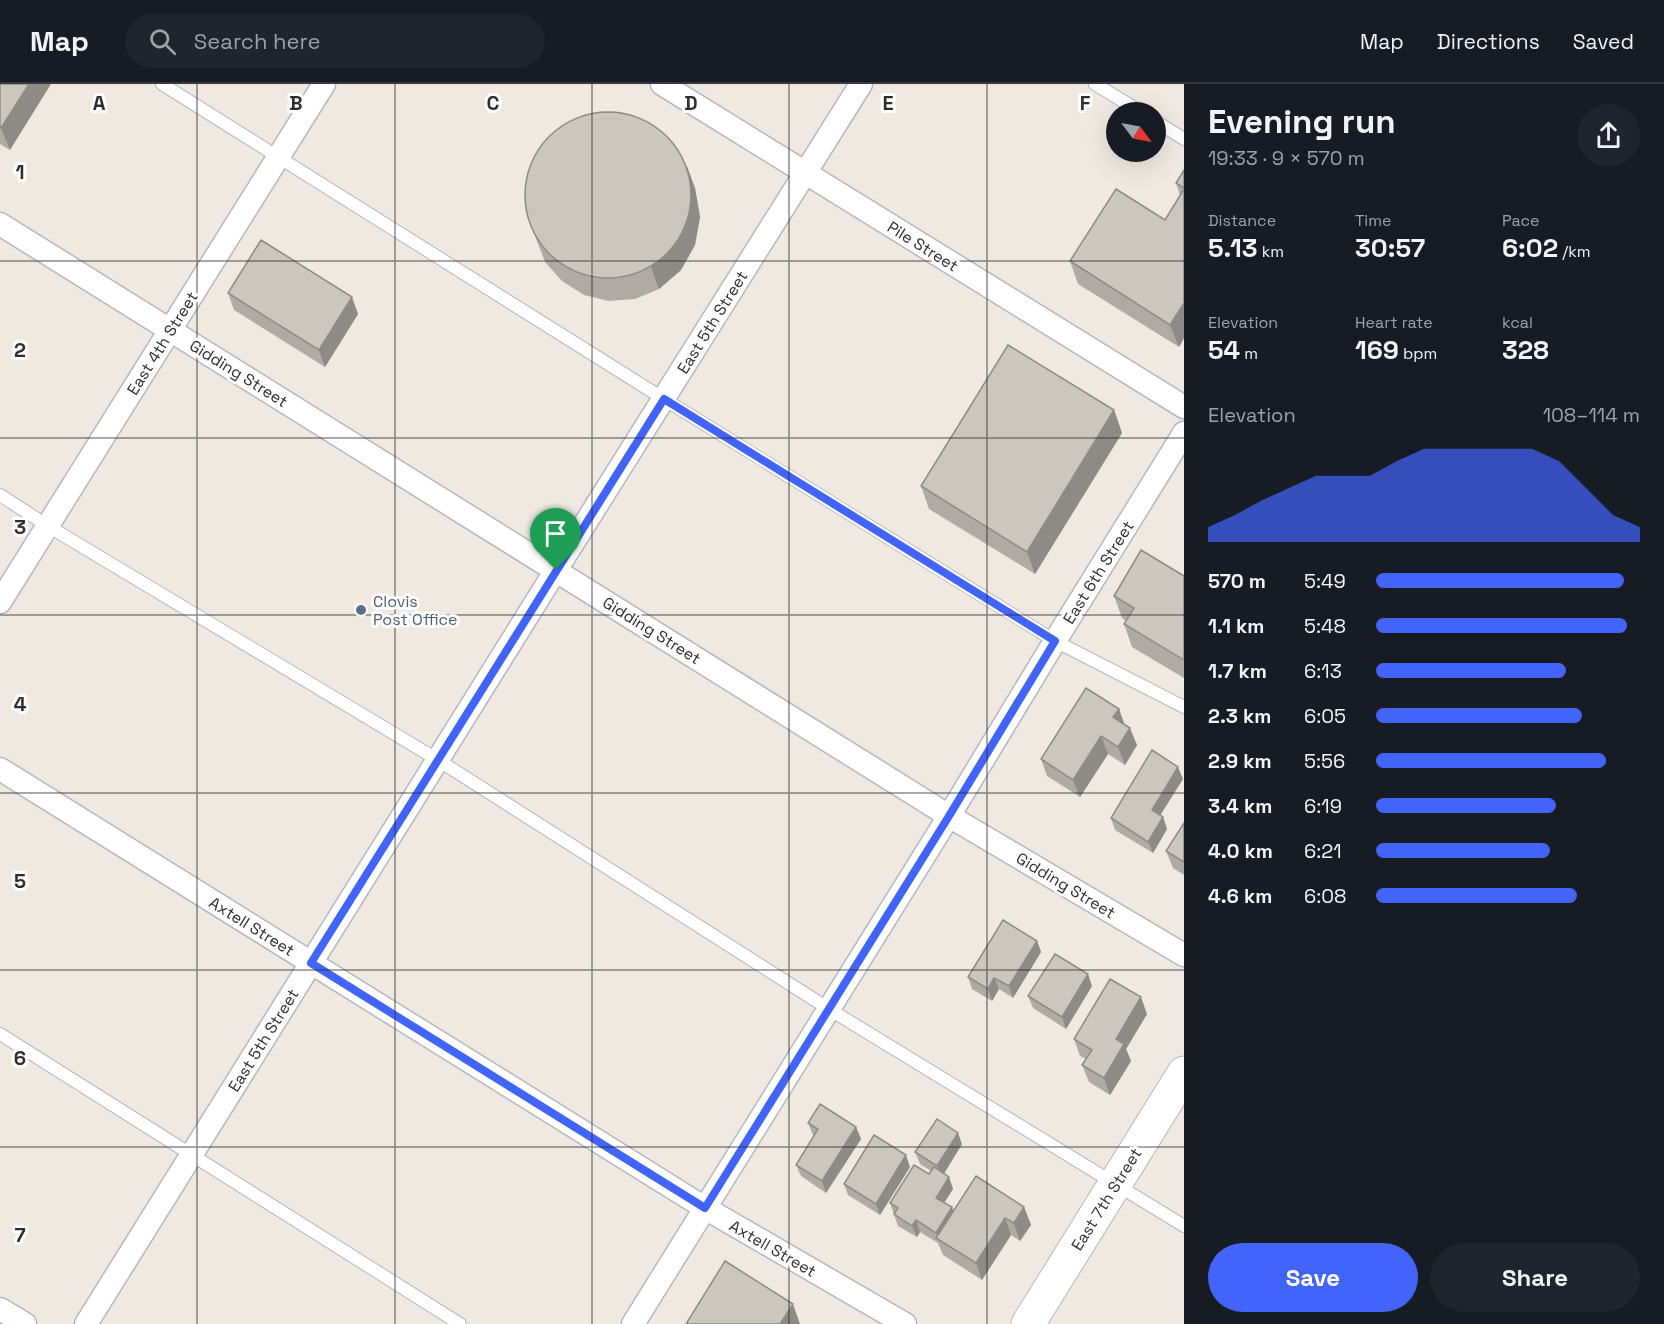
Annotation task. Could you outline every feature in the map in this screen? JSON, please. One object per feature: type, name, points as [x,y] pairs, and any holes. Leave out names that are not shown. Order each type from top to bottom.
[{"type":"street","name":"East 4th Street","points":[[0,602],[324,84]]},
{"type":"street","name":"Pile Street","points":[[662,84],[1184,407]]},
{"type":"street","name":"East 5th Street","points":[[86,1324],[861,84]]},
{"type":"street","name":"Gidding Street","points":[[0,224],[949,816],[1184,956]]},
{"type":"street","name":"East 6th Street","points":[[633,1324],[1184,433]]},
{"type":"street","name":"Axtell Street","points":[[0,769],[705,1208],[905,1324]]},
{"type":"street","name":"East 7th Street","points":[[1028,1324],[1184,1073]]},
{"type":"street","points":[[0,1309],[25,1324]]},
{"type":"lane","points":[[162,84],[1055,641],[1184,707]]},
{"type":"lane","points":[[1095,84],[1125,102]]},
{"type":"lane","points":[[1166,128],[1184,139]]},
{"type":"lane","points":[[0,495],[438,760],[829,1009],[1184,1226]]},
{"type":"lane","points":[[0,1034],[460,1324]]},
{"type":"building","points":[[0,84],[29,84],[1,128],[0,127]]},
{"type":"building","points":[[608,112],[624,113],[640,118],[667,136],[685,163],[690,179],[690,211],[685,227],[667,254],[640,272],[624,277],[608,278],[592,277],[576,272],[549,254],[531,227],[526,211],[525,195],[526,179],[531,163],[549,136],[576,118],[592,113]]},
{"type":"building","points":[[1184,170],[1184,188],[1176,183]]},
{"type":"building","points":[[1116,189],[1165,220],[1184,189],[1184,303],[1170,325],[1070,261]]},
{"type":"building","points":[[261,240],[352,297],[319,350],[228,293]]},
{"type":"building","points":[[1008,345],[1114,410],[1027,552],[921,486]]},
{"type":"building","points":[[1141,550],[1184,576],[1184,660],[1124,624],[1134,608],[1114,596]]},
{"type":"building","points":[[1086,688],[1119,709],[1113,717],[1130,728],[1118,747],[1101,736],[1073,780],[1041,759]]},
{"type":"building","points":[[1152,750],[1178,767],[1152,810],[1163,817],[1148,842],[1111,818]]},
{"type":"building","points":[[1184,823],[1184,862],[1166,851]]},
{"type":"building","points":[[1003,920],[1037,941],[1009,986],[994,978],[988,989],[968,977]]},
{"type":"building","points":[[1055,954],[1088,974],[1062,1017],[1028,996]]},
{"type":"building","points":[[1110,979],[1141,997],[1116,1039],[1124,1044],[1104,1078],[1082,1065],[1092,1050],[1074,1039]]},
{"type":"building","points":[[820,1104],[856,1127],[822,1181],[796,1165],[818,1129],[808,1123]]},
{"type":"building","points":[[937,1119],[958,1133],[937,1166],[915,1152]]},
{"type":"building","points":[[874,1135],[906,1155],[876,1204],[844,1184]]},
{"type":"building","points":[[914,1165],[929,1174],[934,1167],[949,1177],[936,1198],[952,1207],[936,1233],[916,1220],[912,1226],[894,1214],[898,1208],[890,1203]]},
{"type":"building","points":[[976,1176],[1024,1207],[1014,1223],[1005,1218],[976,1263],[936,1238]]},
{"type":"building","points":[[725,1261],[793,1304],[780,1324],[686,1324]]},
{"type":"place","name":"Clovis Post Office","points":[[361,610]]},
{"type":"route","points":[[664,399],[1055,641],[705,1208],[311,963],[556,570],[664,399]]}]
